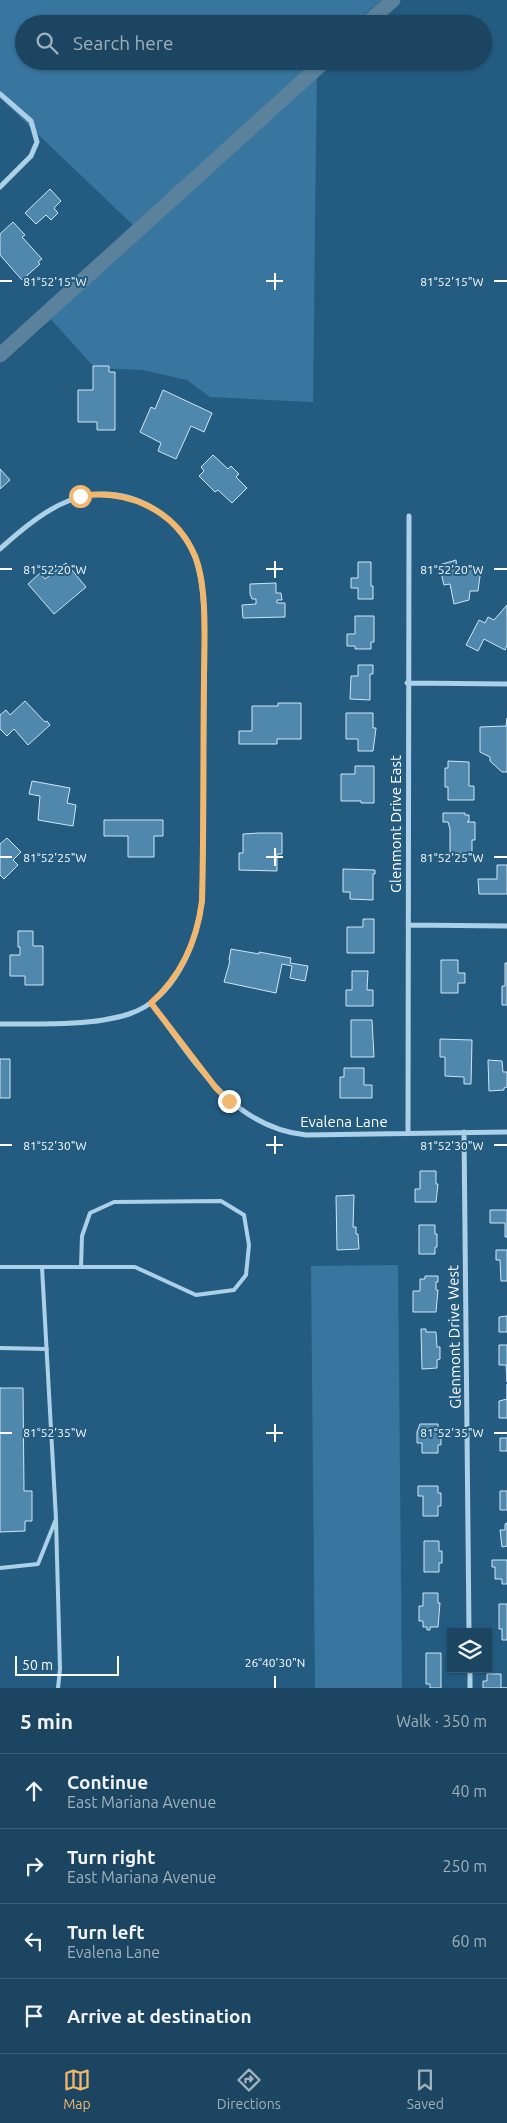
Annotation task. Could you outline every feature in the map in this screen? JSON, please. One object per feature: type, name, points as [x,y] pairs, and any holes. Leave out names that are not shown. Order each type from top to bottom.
[{"type":"street","points":[[0,94],[31,122],[36,142],[31,156],[0,187]]},
{"type":"street","points":[[0,549],[56,505],[80,496],[109,494],[140,501],[164,516],[178,529],[195,556],[202,588],[203,617],[202,901],[198,927],[189,951],[163,992],[151,1003],[130,1014],[114,1018],[77,1022],[0,1024]]},
{"type":"street","name":"Glenmont Drive East","points":[[408,516],[408,1132]]},
{"type":"street","points":[[407,683],[507,684]]},
{"type":"street","points":[[408,925],[507,926]]},
{"type":"street","name":"Evalena Lane","points":[[151,1003],[216,1088],[229,1101],[260,1122],[276,1129],[306,1135],[507,1132]]},
{"type":"street","name":"Glenmont Drive West","points":[[464,1132],[469,1628]]},
{"type":"street","points":[[470,1673],[470,1688]]},
{"type":"lane","points":[[0,1267],[81,1267],[135,1267],[196,1295],[234,1290],[246,1275],[249,1245],[244,1215],[221,1201],[114,1202],[90,1213],[82,1236],[81,1267]]},
{"type":"lane","points":[[42,1267],[56,1519],[60,1669],[58,1688]]},
{"type":"lane","points":[[0,1348],[47,1349]]},
{"type":"lane","points":[[0,1568],[38,1564],[56,1519]]},
{"type":"shaded area","points":[[0,0],[381,0],[364,15],[15,15],[15,70],[317,70],[313,402],[210,397],[187,380],[142,370],[95,368],[46,314],[135,227],[0,98]]},
{"type":"shaded area","points":[[398,1265],[402,1688],[315,1688],[311,1266]]},
{"type":"building","points":[[50,189],[61,201],[54,208],[58,213],[51,220],[46,215],[36,224],[25,213]]},
{"type":"building","points":[[13,222],[25,235],[22,237],[42,259],[38,262],[40,264],[22,280],[0,255],[0,234]]},
{"type":"building","points":[[93,366],[109,366],[109,372],[115,372],[115,430],[97,430],[97,422],[78,422],[78,390],[93,390]]},
{"type":"building","points":[[163,390],[212,413],[204,432],[191,426],[176,459],[158,451],[161,443],[140,432],[151,407],[155,409]]},
{"type":"building","points":[[213,455],[228,469],[231,466],[239,474],[236,477],[247,488],[232,503],[218,490],[215,492],[199,476],[204,471],[201,467]]},
{"type":"building","points":[[0,469],[10,480],[0,489]]},
{"type":"building","points":[[456,560],[457,569],[474,565],[476,574],[479,573],[480,576],[478,591],[470,591],[469,600],[454,604],[450,584],[444,585],[439,565]]},
{"type":"building","points":[[358,562],[371,562],[373,599],[358,599],[358,588],[351,588],[351,578],[358,578]]},
{"type":"building","points":[[66,563],[86,587],[54,614],[28,584],[40,573],[45,579]]},
{"type":"building","points":[[276,583],[276,593],[281,593],[282,600],[277,600],[277,603],[285,603],[285,617],[243,618],[242,605],[256,604],[256,599],[252,599],[250,594],[250,584]]},
{"type":"building","points":[[507,605],[507,645],[505,650],[484,639],[478,651],[466,645],[479,620],[485,623],[488,617],[494,620]]},
{"type":"building","points":[[355,616],[374,616],[374,642],[371,642],[371,649],[355,649],[355,646],[347,646],[347,634],[355,634]]},
{"type":"building","points":[[358,665],[373,665],[373,674],[370,674],[370,700],[350,699],[351,676],[358,676]]},
{"type":"building","points":[[25,701],[50,725],[28,745],[14,729],[7,736],[0,729],[0,715],[6,710],[10,715]]},
{"type":"building","points":[[278,703],[301,703],[301,739],[277,739],[277,744],[239,744],[239,731],[252,731],[252,706],[278,706]]},
{"type":"building","points":[[346,713],[373,713],[373,728],[376,728],[373,751],[358,751],[358,739],[346,739]]},
{"type":"building","points":[[507,718],[507,772],[502,772],[490,761],[490,757],[480,752],[480,727],[506,726]]},
{"type":"building","points":[[448,761],[469,762],[469,786],[474,786],[474,800],[448,800],[448,787],[445,787],[445,768],[448,768]]},
{"type":"building","points":[[355,766],[374,766],[374,803],[341,801],[341,774],[355,774]]},
{"type":"building","points":[[32,781],[70,788],[67,803],[76,805],[73,826],[38,820],[40,796],[29,794]]},
{"type":"building","points":[[443,813],[465,813],[465,815],[469,815],[469,821],[467,822],[475,822],[475,840],[472,840],[472,853],[450,853],[450,829],[448,822],[443,822]]},
{"type":"building","points":[[104,820],[163,820],[163,836],[154,836],[154,857],[128,857],[128,836],[104,836]]},
{"type":"building","points":[[282,833],[282,854],[277,854],[277,871],[239,870],[239,853],[243,853],[243,834]]},
{"type":"building","points":[[7,838],[21,852],[13,860],[18,865],[4,879],[0,875],[0,844]]},
{"type":"building","points":[[497,865],[507,865],[507,894],[479,894],[478,879],[497,879]]},
{"type":"building","points":[[343,869],[375,870],[375,874],[373,874],[373,900],[350,899],[350,892],[343,892]]},
{"type":"building","points":[[363,919],[374,919],[374,953],[347,953],[347,927],[363,927]]},
{"type":"building","points":[[18,931],[33,931],[33,946],[43,946],[43,985],[25,985],[25,976],[10,976],[10,955],[20,955]]},
{"type":"building","points":[[231,949],[291,958],[290,963],[308,966],[305,981],[290,978],[292,966],[282,964],[276,993],[224,982],[230,961]]},
{"type":"building","points":[[441,960],[458,960],[458,973],[465,973],[465,983],[458,983],[458,993],[441,993]]},
{"type":"building","points":[[505,963],[507,963],[507,1005],[502,1005],[502,986],[505,986]]},
{"type":"building","points":[[352,971],[368,971],[367,990],[373,990],[373,1006],[346,1006],[346,990],[352,990]]},
{"type":"building","points":[[351,1020],[372,1020],[374,1057],[351,1057]]},
{"type":"building","points":[[440,1039],[472,1040],[471,1084],[464,1084],[464,1077],[445,1076],[445,1057],[440,1057]]},
{"type":"building","points":[[0,1059],[10,1059],[10,1098],[0,1098]]},
{"type":"building","points":[[488,1060],[502,1061],[503,1072],[507,1072],[507,1087],[504,1090],[489,1091]]},
{"type":"building","points":[[344,1068],[364,1068],[364,1085],[372,1085],[372,1098],[340,1098],[340,1077],[344,1077]]},
{"type":"building","points":[[420,1171],[436,1171],[436,1184],[438,1184],[436,1202],[415,1202],[415,1189],[420,1189]]},
{"type":"building","points":[[354,1195],[353,1227],[356,1227],[356,1234],[358,1234],[359,1249],[337,1250],[336,1196]]},
{"type":"building","points":[[490,1210],[507,1210],[507,1237],[505,1237],[505,1223],[490,1223]]},
{"type":"building","points":[[419,1225],[435,1225],[437,1247],[435,1247],[435,1254],[419,1254]]},
{"type":"building","points":[[496,1250],[507,1250],[507,1281],[501,1281],[500,1260],[496,1260]]},
{"type":"building","points":[[425,1276],[438,1276],[438,1282],[436,1282],[436,1290],[438,1290],[436,1312],[413,1312],[413,1291],[420,1291],[420,1279],[425,1279]]},
{"type":"building","points":[[507,1316],[507,1332],[499,1332],[499,1317]]},
{"type":"building","points":[[421,1329],[426,1329],[426,1332],[436,1332],[437,1347],[440,1347],[440,1359],[437,1360],[437,1368],[422,1369]]},
{"type":"building","points":[[499,1345],[507,1345],[507,1382],[506,1365],[499,1365]]},
{"type":"building","points":[[0,1388],[23,1388],[24,1491],[32,1491],[32,1521],[25,1521],[25,1531],[0,1532]]},
{"type":"building","points":[[507,1399],[507,1418],[499,1418],[499,1401]]},
{"type":"building","points":[[420,1424],[438,1424],[438,1432],[441,1432],[441,1445],[438,1445],[438,1453],[422,1453],[422,1443],[417,1443],[417,1432]]},
{"type":"building","points":[[500,1438],[507,1438],[507,1451],[500,1451]]},
{"type":"building","points":[[418,1486],[438,1486],[438,1493],[441,1493],[441,1506],[438,1506],[438,1516],[423,1516],[423,1496],[418,1496]]},
{"type":"building","points":[[500,1491],[507,1491],[507,1510],[500,1510]]},
{"type":"building","points":[[507,1523],[507,1546],[502,1547],[500,1530],[505,1530],[505,1524]]},
{"type":"building","points":[[424,1541],[439,1541],[439,1551],[442,1551],[442,1563],[439,1563],[439,1572],[424,1572]]},
{"type":"building","points":[[492,1560],[507,1560],[507,1584],[502,1584],[502,1579],[495,1579],[495,1567],[492,1567]]},
{"type":"building","points":[[423,1593],[438,1593],[438,1603],[440,1603],[438,1627],[430,1627],[430,1630],[427,1630],[427,1627],[423,1627],[423,1621],[419,1621],[419,1606],[423,1606]]},
{"type":"building","points":[[499,1604],[507,1604],[507,1640],[502,1640],[502,1629],[499,1629]]},
{"type":"building","points":[[426,1653],[441,1653],[441,1688],[430,1688],[430,1684],[426,1684]]},
{"type":"building","points":[[487,1674],[501,1674],[501,1688],[483,1688],[483,1681],[487,1681]]},
{"type":"waterway","points":[[376,15],[393,0]]},
{"type":"waterway","points":[[0,355],[315,70]]},
{"type":"route","points":[[80,496],[94,494],[124,496],[140,501],[155,509],[167,518],[187,541],[195,556],[200,572],[204,656],[203,855],[200,919],[182,965],[163,992],[151,1003],[216,1088],[229,1101]]}]
